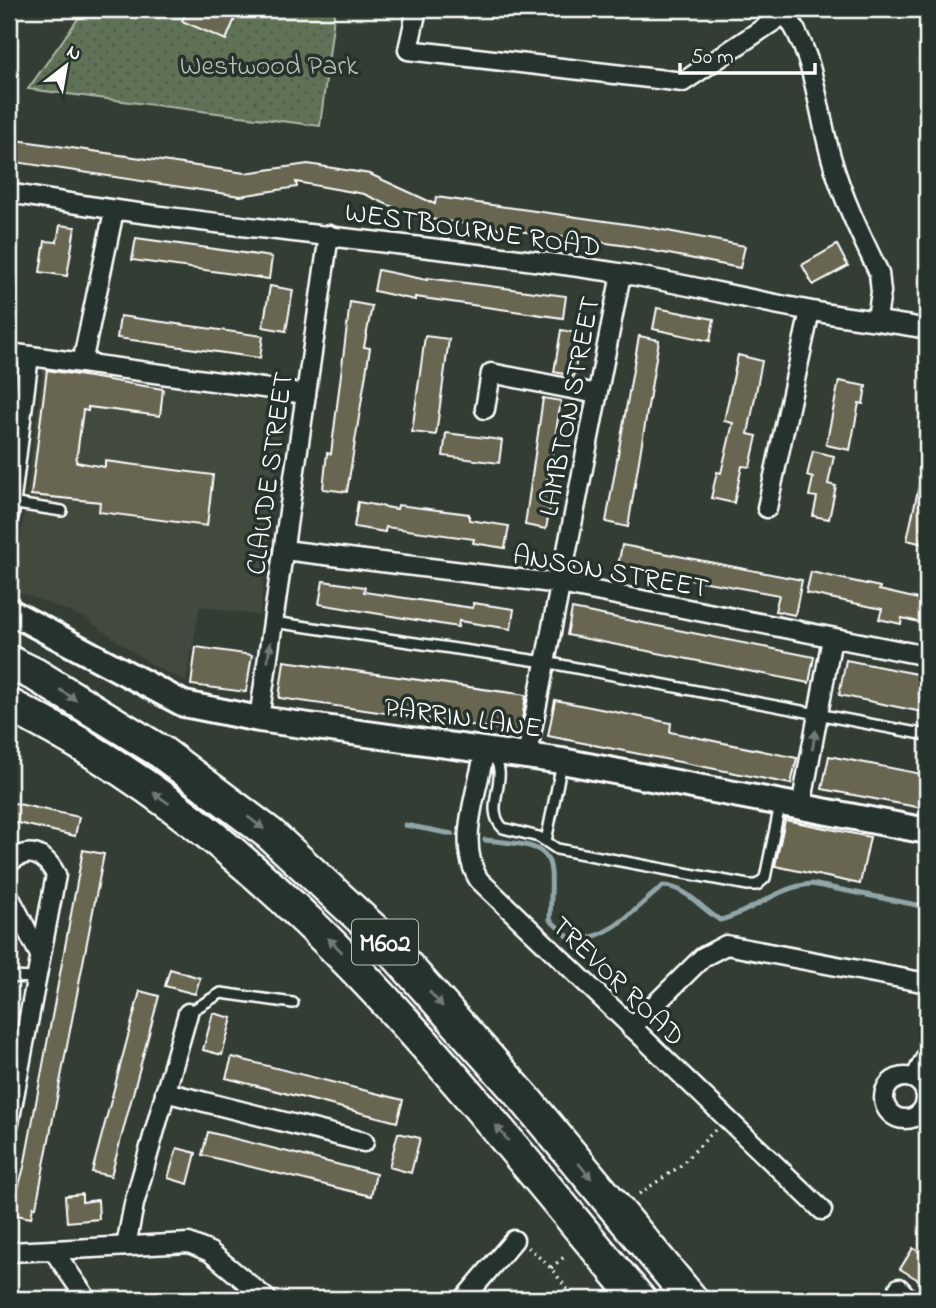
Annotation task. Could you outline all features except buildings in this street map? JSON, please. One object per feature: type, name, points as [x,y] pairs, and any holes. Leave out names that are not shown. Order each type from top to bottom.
[{"type":"highway","name":"M602","points":[[9,662],[36,675],[161,752],[270,834],[378,934],[524,1098],[691,1299]]},
{"type":"highway","name":"M602","points":[[9,705],[75,741],[190,818],[298,909],[421,1038],[639,1299]]},
{"type":"main road","name":"PARRIN LANE","points":[[9,611],[184,704],[259,719],[527,755],[927,831]]},
{"type":"street","points":[[417,9],[408,50],[683,82],[784,11],[802,42],[812,73],[831,158],[879,273],[881,292],[877,318]]},
{"type":"street","name":"WESTBOURNE ROAD","points":[[9,192],[114,211],[329,235],[621,274],[810,311],[877,318],[927,329]]},
{"type":"street","points":[[82,363],[114,211]]},
{"type":"street","name":"CLAUDE STREET","points":[[259,719],[329,235]]},
{"type":"street","name":"LAMBTON STREET","points":[[527,755],[621,274]]},
{"type":"street","points":[[767,508],[810,311]]},
{"type":"street","points":[[9,353],[306,394]]},
{"type":"street","points":[[10,509],[29,356]]},
{"type":"street","points":[[485,409],[491,373],[597,394]]},
{"type":"street","name":"ANSON STREET","points":[[284,550],[560,584],[927,656]]},
{"type":"street","points":[[791,805],[818,714],[832,638]]},
{"type":"street","name":"TREVOR ROAD","points":[[485,748],[468,839],[474,872],[485,887],[822,1210]]},
{"type":"street","points":[[9,863],[23,853],[38,854],[50,863],[56,875],[9,1124]]},
{"type":"street","points":[[9,896],[40,955]]},
{"type":"street","points":[[631,1028],[702,957],[726,945],[927,982]]},
{"type":"street","points":[[126,1246],[134,1204],[188,1013]]},
{"type":"street","points":[[915,1078],[927,1055]]},
{"type":"street","points":[[165,1092],[364,1142]]},
{"type":"street","points":[[464,1299],[513,1240]]},
{"type":"street","points":[[9,1268],[9,1252],[189,1243],[199,1245],[267,1299]]},
{"type":"street","points":[[53,1250],[87,1299]]},
{"type":"lane","points":[[10,509],[62,511]]},
{"type":"lane","points":[[273,622],[545,662],[927,735]]},
{"type":"lane","points":[[485,748],[498,762],[494,808],[499,824],[509,831],[546,841],[557,849],[757,885],[765,878],[791,805]]},
{"type":"lane","points":[[546,841],[562,761]]},
{"type":"lane","points":[[9,977],[36,978]]},
{"type":"lane","points":[[188,1013],[221,993],[293,1003]]},
{"type":"path","points":[[639,1194],[679,1167],[726,1119]]},
{"type":"path","points":[[513,1240],[525,1244],[551,1268],[575,1299]]},
{"type":"path","points":[[551,1268],[564,1257]]},
{"type":"shaded area","points":[[43,368],[284,404],[260,616],[200,606],[186,682],[152,665],[85,618],[14,590]]},
{"type":"green space","name":"Westwood Park","points":[[85,9],[335,9],[320,126],[28,89]]},
{"type":"waterway","points":[[405,825],[452,834]]},
{"type":"waterway","points":[[485,840],[526,845],[546,856],[551,879],[550,920],[573,941],[587,939],[611,929],[663,886],[686,894],[720,920],[743,912],[788,889],[812,884],[927,907]]}]
